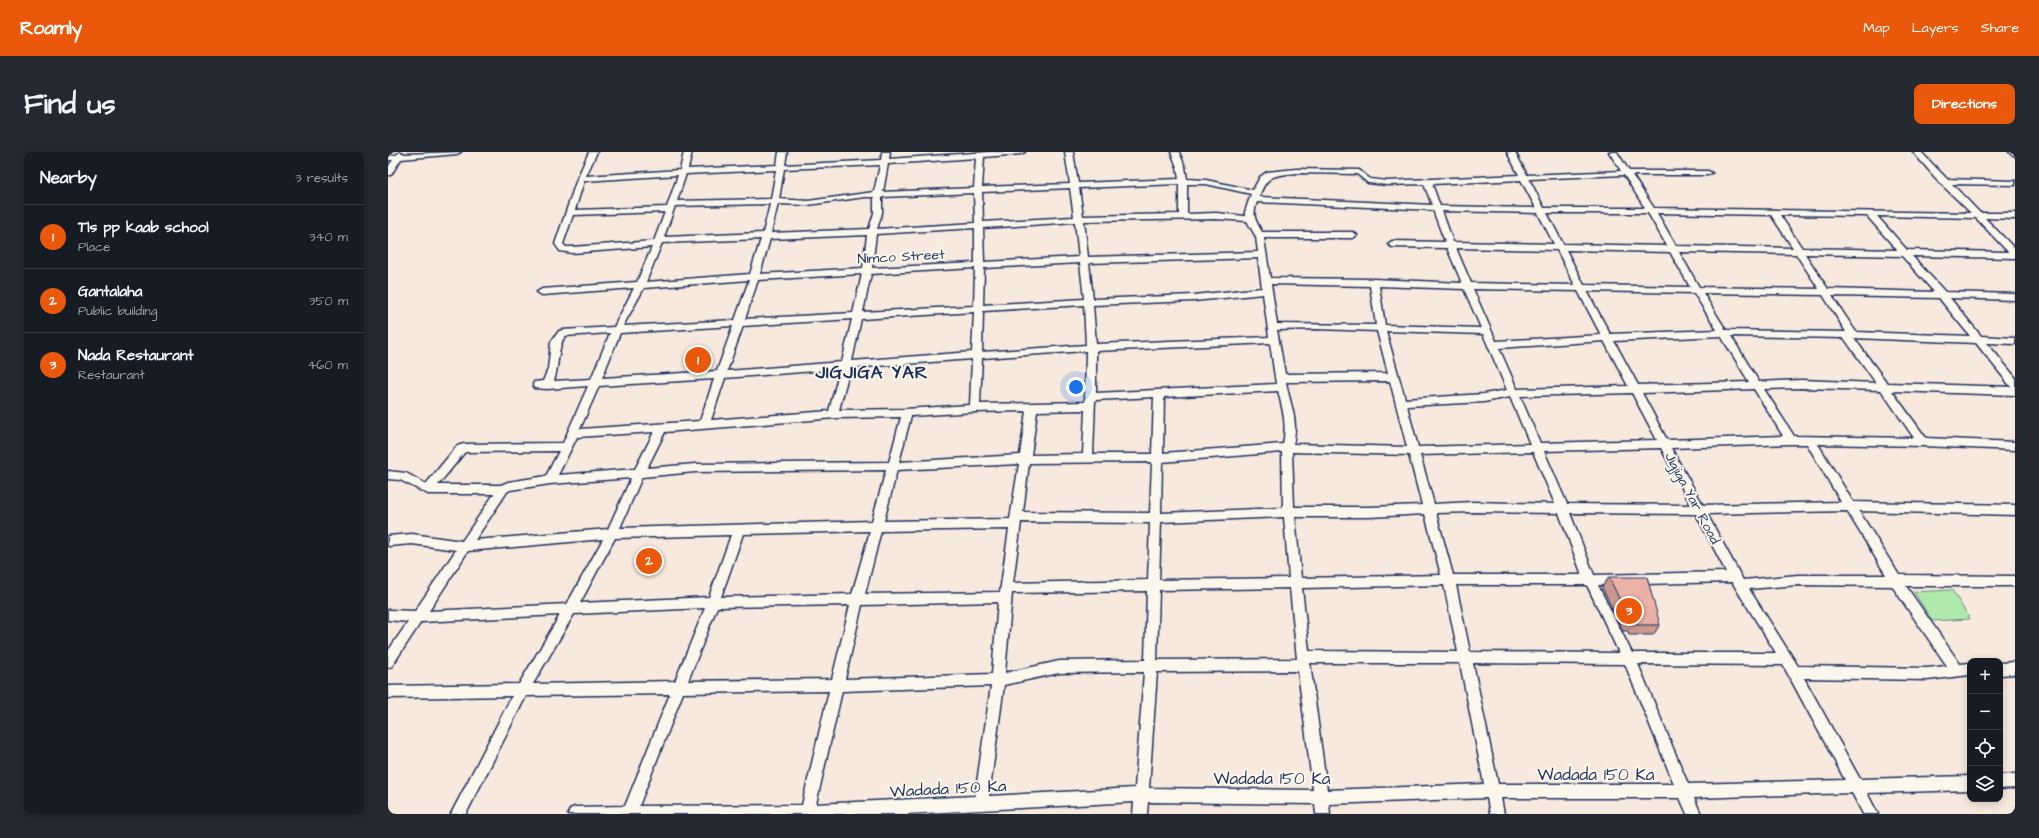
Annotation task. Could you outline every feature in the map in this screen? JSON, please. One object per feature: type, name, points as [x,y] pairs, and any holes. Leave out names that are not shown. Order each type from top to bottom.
[{"type":"street","points":[[388,158],[401,154],[457,152]]},
{"type":"street","points":[[593,152],[581,179],[559,244],[563,248],[572,250],[610,249],[658,242],[872,232],[1077,219],[1216,216],[1250,219]]},
{"type":"street","points":[[550,480],[573,433],[616,331],[640,286],[671,207],[688,152]]},
{"type":"street","points":[[704,425],[754,277],[766,236],[776,201],[783,152]]},
{"type":"street","points":[[835,414],[834,410],[867,272],[872,232],[878,213],[878,195],[886,152]]},
{"type":"street","points":[[581,179],[683,172],[884,162],[1021,152]]},
{"type":"street","points":[[1069,152],[1088,302],[1091,347],[1091,401],[1088,458]]},
{"type":"street","points":[[1175,152],[1178,157],[1182,181],[1183,217]]},
{"type":"street","name":"Jigjiga Yar Road","points":[[1511,152],[1581,288],[1636,388],[1738,581],[1787,659],[1871,814]]},
{"type":"street","points":[[1613,152],[1651,210],[1696,289],[1757,384],[1790,440]]},
{"type":"street","points":[[1917,152],[1943,181],[2015,254]]},
{"type":"street","points":[[388,173],[401,154]]},
{"type":"street","points":[[975,408],[977,309],[980,265],[976,155]]},
{"type":"street","points":[[1323,814],[1304,661],[1290,512],[1287,448],[1291,431],[1288,410],[1281,383],[1258,234],[1250,219],[1249,212],[1263,179],[1270,174],[1281,172],[1359,172],[1368,181],[1387,183],[1626,173],[1708,173]]},
{"type":"street","points":[[569,213],[776,201],[808,203],[841,197],[1182,181],[1206,182],[1255,196],[1437,208],[1542,211],[1651,210],[2015,216]]},
{"type":"street","points":[[1427,181],[1450,245],[1562,506],[1590,580],[1629,659],[1694,814]]},
{"type":"street","points":[[1943,181],[2015,183]]},
{"type":"street","points":[[1774,212],[1850,335],[1923,442]]},
{"type":"street","points":[[1870,214],[1942,295],[2015,384]]},
{"type":"street","points":[[1258,234],[1354,235]]},
{"type":"street","points":[[1392,244],[1799,252],[2015,254]]},
{"type":"street","name":"Nimco Street","points":[[542,292],[754,277],[980,265],[1083,260],[1262,255]]},
{"type":"street","points":[[1374,282],[1381,329],[1412,451],[1430,509],[1449,580],[1467,658],[1497,814]]},
{"type":"street","points":[[1274,340],[1194,341],[1091,347],[846,364],[720,376],[543,385],[553,369],[556,342],[562,333],[856,317],[1088,302],[1194,298],[1265,286],[1374,282],[1468,286],[2015,296]]},
{"type":"street","points":[[1273,327],[1316,326],[1486,331]]},
{"type":"street","points":[[1493,346],[1724,333],[1850,335],[2015,341]]},
{"type":"street","points":[[573,433],[704,425],[835,414],[905,413],[975,408],[1032,407],[1281,383],[1394,377]]},
{"type":"street","points":[[1400,403],[1484,398],[1514,393],[1757,384],[2015,391]]},
{"type":"street","points":[[1140,814],[1151,665],[1154,586],[1154,518],[1159,394]]},
{"type":"street","points":[[981,804],[998,680],[1006,592],[1032,407]]},
{"type":"street","points":[[808,812],[857,600],[907,416],[905,413]]},
{"type":"street","points":[[458,814],[523,689],[571,608],[612,533],[639,472],[662,428]]},
{"type":"street","points":[[388,662],[503,489],[508,486],[550,480],[639,472],[742,467],[893,466],[979,463],[1026,458],[1156,458],[1287,448],[1412,451],[1664,442],[1790,440],[1923,442],[2015,446]]},
{"type":"street","points":[[1810,441],[1895,580],[1957,670]]},
{"type":"street","points":[[428,490],[460,450],[464,448],[566,447]]},
{"type":"street","points":[[388,475],[402,476],[428,490],[503,489]]},
{"type":"street","points":[[388,541],[412,539],[466,546],[612,533],[1154,518],[1290,512],[1369,512],[1473,507],[1562,506],[1700,510],[1851,506],[2015,510]]},
{"type":"street","points":[[630,812],[680,688],[739,529]]},
{"type":"street","points":[[388,615],[418,617],[571,608],[713,602],[857,600],[1006,592],[1296,582],[1449,580],[2015,581]]},
{"type":"street","points":[[388,692],[837,685],[998,680],[1059,667],[1304,661],[1467,658],[1787,659]]},
{"type":"street","points":[[2003,669],[2015,668]]},
{"type":"street","points":[[1794,672],[1927,674],[1967,669]]},
{"type":"street","points":[[2003,782],[2015,781]]},
{"type":"street","name":"Wadada 150 Ka","points":[[575,814],[630,812],[709,814],[869,812],[1141,795],[1320,797],[1492,791],[1684,791],[1967,783]]},
{"type":"green space","points":[[1952,590],[1970,619],[1932,621],[1914,592]]},
{"type":"building","points":[[1609,577],[1647,577],[1660,625],[1637,625],[1636,622],[1630,622]]},
{"type":"place","name":"Tls pp kaab school","points":[[698,360]]},
{"type":"place","name":"Gantalaha","points":[[649,561]]},
{"type":"place","name":"Nada Restaurant","points":[[1629,611]]},
{"type":"district","name":"JIGJIGA YAR","points":[[872,372]]}]
